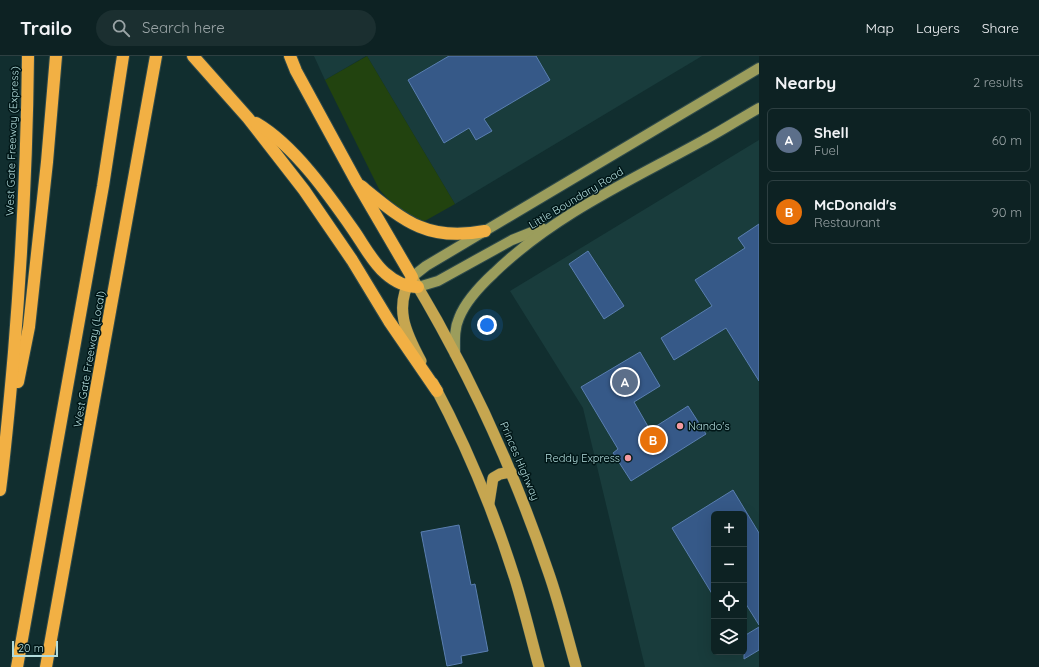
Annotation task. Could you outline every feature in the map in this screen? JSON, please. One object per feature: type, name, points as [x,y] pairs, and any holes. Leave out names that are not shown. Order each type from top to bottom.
[{"type":"highway","name":"West Gate Freeway (Express)","points":[[0,490],[6,445],[23,217],[28,56]]},
{"type":"highway","points":[[6,445],[29,327],[48,162],[56,56]]},
{"type":"highway","points":[[17,667],[103,186],[123,56]]},
{"type":"highway","name":"West Gate Freeway (Local)","points":[[46,667],[156,56]]},
{"type":"highway","points":[[193,56],[248,118],[314,204],[352,260],[392,326],[437,391]]},
{"type":"highway","points":[[290,56],[296,71],[413,283]]},
{"type":"highway","points":[[248,118],[264,128],[288,148],[327,194],[382,270],[395,280],[413,283]]},
{"type":"highway","points":[[356,181],[393,212],[407,222],[420,228],[455,234],[485,231]]},
{"type":"highway","points":[[413,283],[403,305],[404,319],[415,349],[437,391],[488,503],[517,585],[539,667]]},
{"type":"highway","name":"Princes Highway","points":[[413,283],[455,354],[477,396],[511,472],[548,572],[576,667]]},
{"type":"highway","points":[[488,503],[493,478],[500,474],[511,472]]},
{"type":"main road","name":"Little Boundary Road","points":[[413,283],[421,269],[759,68]]},
{"type":"main road","name":"Little Boundary Road","points":[[455,354],[455,335],[457,322],[461,314],[474,295],[500,267],[532,239],[555,223],[759,108]]},
{"type":"main road","points":[[413,283],[438,281],[522,235],[555,223]]},
{"type":"shaded area","points":[[314,56],[366,56],[325,80]]},
{"type":"shaded area","points":[[367,56],[702,56],[455,204]]},
{"type":"shaded area","points":[[759,140],[759,667],[645,667],[583,408],[510,291]]},
{"type":"green space","points":[[367,56],[455,204],[423,222],[396,208],[379,189],[325,80]]},
{"type":"building","points":[[449,56],[536,56],[550,80],[484,119],[492,131],[476,140],[469,128],[444,143],[408,80]]},
{"type":"building","points":[[759,224],[759,381],[726,328],[674,360],[661,338],[712,306],[695,280],[745,248],[738,238]]},
{"type":"building","points":[[588,251],[624,306],[604,319],[569,264]]},
{"type":"building","points":[[640,352],[660,386],[634,402],[650,430],[688,406],[706,434],[631,481],[613,453],[618,449],[581,387]]},
{"type":"building","points":[[733,490],[746,511],[711,511],[711,592],[672,528]]},
{"type":"building","points":[[747,513],[759,533],[759,625],[747,606]]},
{"type":"building","points":[[459,525],[471,585],[475,584],[488,651],[461,656],[462,663],[447,666],[421,532]]},
{"type":"building","points":[[759,627],[759,650],[744,659],[744,655],[747,655],[747,634]]},
{"type":"place","name":"Shell","points":[[625,382]]},
{"type":"place","name":"Nando's","points":[[680,426]]},
{"type":"place","name":"McDonald's","points":[[653,440]]},
{"type":"place","name":"Reddy Express","points":[[628,458]]}]
